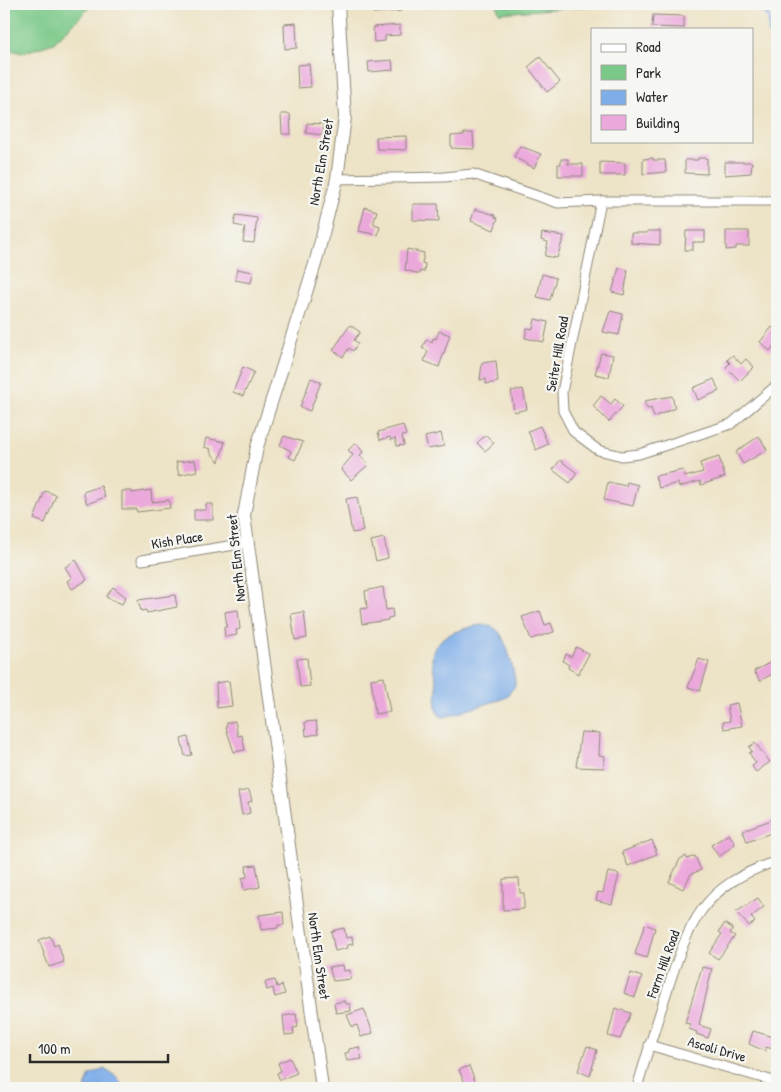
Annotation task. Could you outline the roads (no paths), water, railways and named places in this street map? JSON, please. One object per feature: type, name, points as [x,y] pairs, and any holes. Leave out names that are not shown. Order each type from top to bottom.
[{"type":"main road","name":"North Elm Street","points":[[322,1088],[244,515],[257,447],[315,264],[337,179],[345,117],[338,4]]},
{"type":"street","points":[[337,179],[444,177],[473,174],[558,203],[601,201],[777,201]]},
{"type":"street","name":"Seiter Hill Road","points":[[601,201],[562,392],[562,411],[574,432],[598,450],[622,456],[639,454],[730,424],[777,385]]},
{"type":"street","name":"Kish Place","points":[[142,560],[247,543]]},
{"type":"street","name":"Farm Hill Road","points":[[637,1088],[683,940],[700,911],[716,894],[736,879],[757,868],[777,862]]},
{"type":"street","name":"Ascoli Drive","points":[[649,1045],[777,1082]]},
{"type":"water","points":[[481,625],[497,630],[502,636],[512,666],[515,686],[505,698],[445,717],[440,716],[436,707],[437,685],[432,658],[434,650],[443,638],[450,634]]},
{"type":"water","points":[[104,1069],[117,1077],[124,1088],[85,1088],[90,1075]]},
{"type":"waterway","points":[[751,4],[751,8],[763,12],[769,17],[769,35],[777,42]]}]
